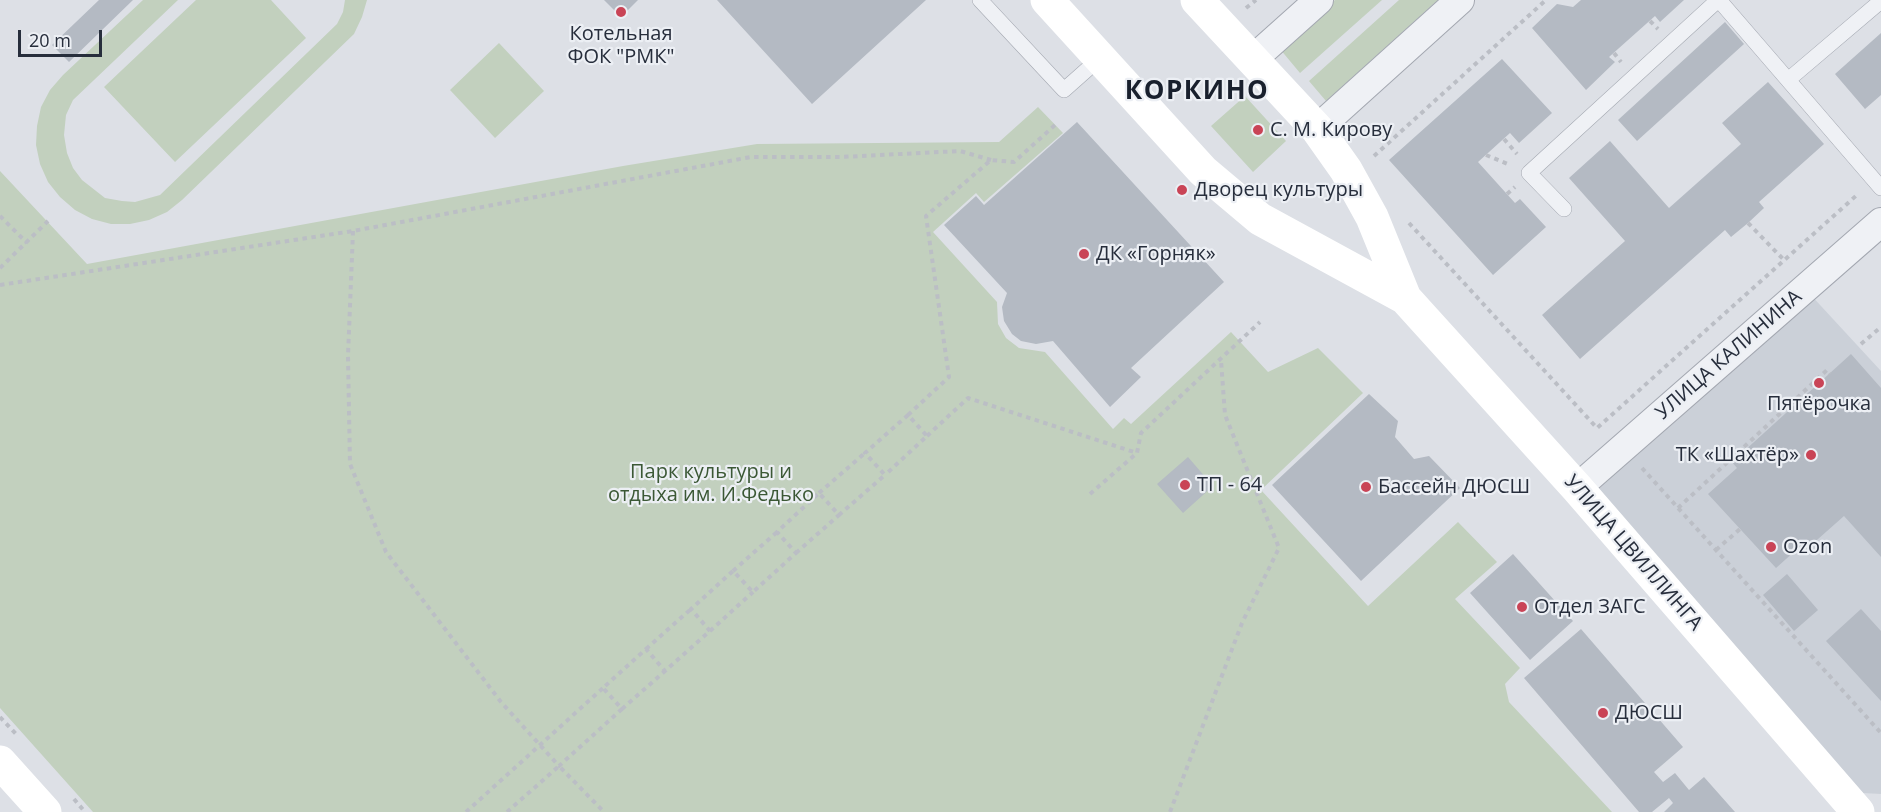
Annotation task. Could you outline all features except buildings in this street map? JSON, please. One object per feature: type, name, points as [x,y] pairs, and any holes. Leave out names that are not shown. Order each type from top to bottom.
[{"type":"street","name":"УЛИЦА ЦВИЛЛИНГА","points":[[1047,0],[1203,171],[1260,219],[1405,297]]},
{"type":"street","name":"УЛИЦА ЦВИЛЛИНГА","points":[[1197,0],[1317,129],[1346,170],[1372,218],[1405,297],[1577,488],[1858,812]]},
{"type":"street","points":[[1252,60],[1319,0]]},
{"type":"street","points":[[1317,129],[1460,0]]},
{"type":"street","name":"УЛИЦА КАЛИНИНА","points":[[1577,488],[1881,222]]},
{"type":"street","points":[[0,762],[45,812]]},
{"type":"lane","points":[[980,0],[1064,90],[1100,58]]},
{"type":"lane","points":[[1788,80],[1881,1]]},
{"type":"lane","points":[[1564,208],[1529,173],[1725,2],[1877,184]]},
{"type":"path","points":[[1367,162],[1546,0]]},
{"type":"path","points":[[0,285],[353,231],[751,157],[841,157],[960,151],[992,160],[1014,162],[1055,125]]},
{"type":"path","points":[[466,812],[949,377],[926,216],[992,160]]},
{"type":"path","points":[[1597,428],[1784,261],[1877,184]]},
{"type":"path","points":[[0,216],[27,243]]},
{"type":"path","points":[[1403,217],[1597,428],[1623,447],[1881,733]]},
{"type":"path","points":[[0,268],[48,221]]},
{"type":"path","points":[[1748,223],[1784,261]]},
{"type":"path","points":[[353,231],[348,356],[350,464],[386,552],[501,702],[604,812]]},
{"type":"path","points":[[1090,494],[1137,453],[1141,434],[1260,322]]},
{"type":"path","points":[[1862,344],[1881,327]]},
{"type":"path","points":[[1170,812],[1242,623],[1279,548],[1225,415],[1221,360]]},
{"type":"path","points":[[1678,508],[1817,382],[1827,370],[1830,374]]},
{"type":"path","points":[[507,812],[885,475],[968,398],[1137,453]]},
{"type":"path","points":[[908,415],[927,436]]},
{"type":"path","points":[[865,453],[885,475]]},
{"type":"path","points":[[819,494],[839,515]]},
{"type":"path","points":[[1716,550],[1740,529]]},
{"type":"path","points":[[777,532],[796,553]]},
{"type":"path","points":[[734,571],[753,592]]},
{"type":"path","points":[[691,609],[710,631]]},
{"type":"path","points":[[646,649],[665,671]]},
{"type":"path","points":[[603,687],[622,709]]},
{"type":"shaded area","points":[[1809,293],[1881,371],[1881,794],[1863,793],[1591,487]]},
{"type":"green space","points":[[143,0],[178,0],[73,100],[66,115],[64,135],[67,153],[73,168],[82,180],[105,198],[135,202],[160,195],[337,24],[343,12],[345,0],[367,0],[354,34],[182,200],[167,212],[149,220],[130,224],[111,224],[92,219],[75,210],[48,182],[40,164],[36,145],[37,126],[41,107],[50,90]]},
{"type":"green space","points":[[196,0],[271,0],[306,38],[175,162],[104,87]]},
{"type":"green space","points":[[1335,0],[1382,0],[1300,73],[1280,49]]},
{"type":"green space","points":[[1399,0],[1438,0],[1326,101],[1309,81]]},
{"type":"green space","points":[[499,43],[544,91],[495,138],[450,90]]},
{"type":"green space","points":[[1245,96],[1286,141],[1253,172],[1211,126]]},
{"type":"green space","name":"Парк культуры и отдыха им. И.Федько","points":[[1038,107],[1063,133],[984,202],[976,193],[933,232],[997,302],[998,324],[1006,338],[1019,348],[1045,352],[1113,429],[1124,418],[1131,424],[1231,332],[1268,372],[1318,348],[1363,393],[1261,490],[1368,606],[1458,522],[1497,562],[1455,599],[1520,668],[1505,684],[1509,702],[1612,812],[93,812],[0,708],[0,171],[87,264],[623,166],[757,144],[999,142]]},
{"type":"place","name":"Котельная ФОК \"РМК\"","points":[[621,12]]},
{"type":"place","name":"С. М. Кирову","points":[[1258,130]]},
{"type":"place","name":"Дворец культуры","points":[[1182,190]]},
{"type":"place","name":"ДК «Горняк»","points":[[1084,254]]},
{"type":"place","name":"Пятёрочка","points":[[1819,383]]},
{"type":"place","name":"ТК «Шахтёр»","points":[[1811,455]]},
{"type":"place","name":"ТП - 64","points":[[1185,485]]},
{"type":"place","name":"Бассейн ДЮСШ","points":[[1366,487]]},
{"type":"place","name":"Ozon","points":[[1771,547]]},
{"type":"place","name":"Отдел ЗАГС","points":[[1522,607]]},
{"type":"place","name":"ДЮСШ","points":[[1603,713]]},
{"type":"district","name":"КОРКИНО","points":[[1197,92]]}]
